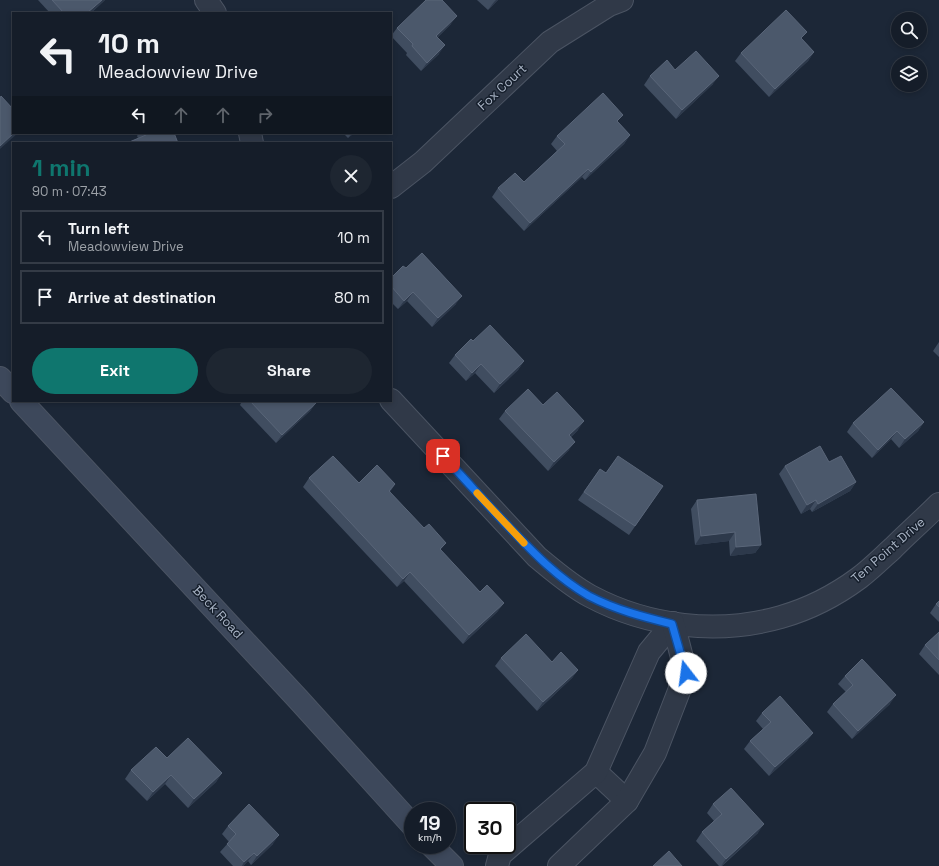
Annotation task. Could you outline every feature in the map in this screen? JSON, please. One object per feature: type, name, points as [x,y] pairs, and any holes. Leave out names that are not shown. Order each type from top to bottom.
[{"type":"main road","points":[[0,378],[12,391]]},
{"type":"main road","name":"Beck Road","points":[[22,402],[293,693],[404,816]]},
{"type":"main road","points":[[440,854],[452,866]]},
{"type":"street","points":[[206,0],[214,12]]},
{"type":"street","name":"Fox Court","points":[[392,185],[423,162],[550,42],[609,5],[622,0]]},
{"type":"street","name":"Ten Point Drive","points":[[392,401],[537,557],[562,578],[590,596],[620,610],[672,624],[703,626],[740,625],[781,617],[823,601],[864,574],[939,504]]},
{"type":"street","points":[[497,866],[500,855],[596,772],[649,652],[672,624]]},
{"type":"street","points":[[559,866],[627,801],[655,753],[686,673],[672,624]]},
{"type":"street","points":[[596,772],[627,801]]},
{"type":"building","points":[[52,0],[102,0],[88,12],[63,12]]},
{"type":"building","points":[[426,0],[442,0],[457,16],[436,36],[445,45],[427,63],[412,46],[413,44],[397,28]]},
{"type":"building","points":[[786,10],[807,32],[801,38],[814,52],[775,89],[741,53]]},
{"type":"building","points":[[696,51],[719,76],[682,110],[650,76],[667,60],[675,70]]},
{"type":"building","points":[[603,93],[623,115],[617,121],[630,135],[591,172],[588,169],[530,223],[498,188],[515,173],[524,182],[565,144],[557,136]]},
{"type":"building","points":[[1,96],[12,108],[13,134],[0,146]]},
{"type":"building","points":[[174,134],[178,142],[129,142],[146,135]]},
{"type":"building","points":[[422,253],[462,296],[438,318],[413,292],[404,301],[392,287],[392,277],[403,266],[406,268]]},
{"type":"building","points":[[490,325],[524,361],[500,384],[481,364],[472,373],[455,355],[471,339],[473,341]]},
{"type":"building","points":[[891,388],[924,422],[905,439],[897,431],[878,450],[853,423]]},
{"type":"building","points":[[528,389],[543,405],[557,392],[584,421],[569,435],[575,442],[554,462],[505,411]]},
{"type":"building","points":[[251,402],[316,402],[316,403],[282,435]]},
{"type":"building","points":[[820,446],[829,462],[841,456],[856,482],[818,504],[816,500],[807,505],[785,466]]},
{"type":"building","points":[[333,456],[359,483],[377,465],[395,484],[389,491],[424,528],[429,524],[446,543],[440,549],[480,592],[487,585],[504,603],[469,635],[410,572],[403,579],[309,478]]},
{"type":"building","points":[[618,456],[663,486],[635,526],[584,492],[600,469],[606,473]]},
{"type":"building","points":[[756,494],[761,545],[736,547],[735,532],[701,536],[697,500]]},
{"type":"building","points":[[939,632],[939,660],[925,645]]},
{"type":"building","points":[[526,634],[552,662],[561,652],[578,670],[543,702],[501,658]]},
{"type":"building","points":[[862,659],[896,695],[858,731],[833,704],[853,685],[845,676]]},
{"type":"building","points":[[780,696],[813,733],[775,767],[750,741],[771,722],[762,713]]},
{"type":"building","points":[[188,738],[222,773],[194,799],[171,775],[153,792],[131,770],[156,747],[167,758]]},
{"type":"building","points":[[731,788],[764,824],[726,859],[702,832],[722,814],[713,804]]},
{"type":"building","points":[[249,804],[279,835],[257,856],[254,853],[244,862],[227,844],[236,834],[228,826]]},
{"type":"building","points":[[669,851],[682,866],[653,866]]},
{"type":"slow traffic","points":[[477,493],[524,543]]},
{"type":"route","points":[[443,456],[537,557],[562,578],[590,596],[620,610],[672,624],[686,673]]}]
